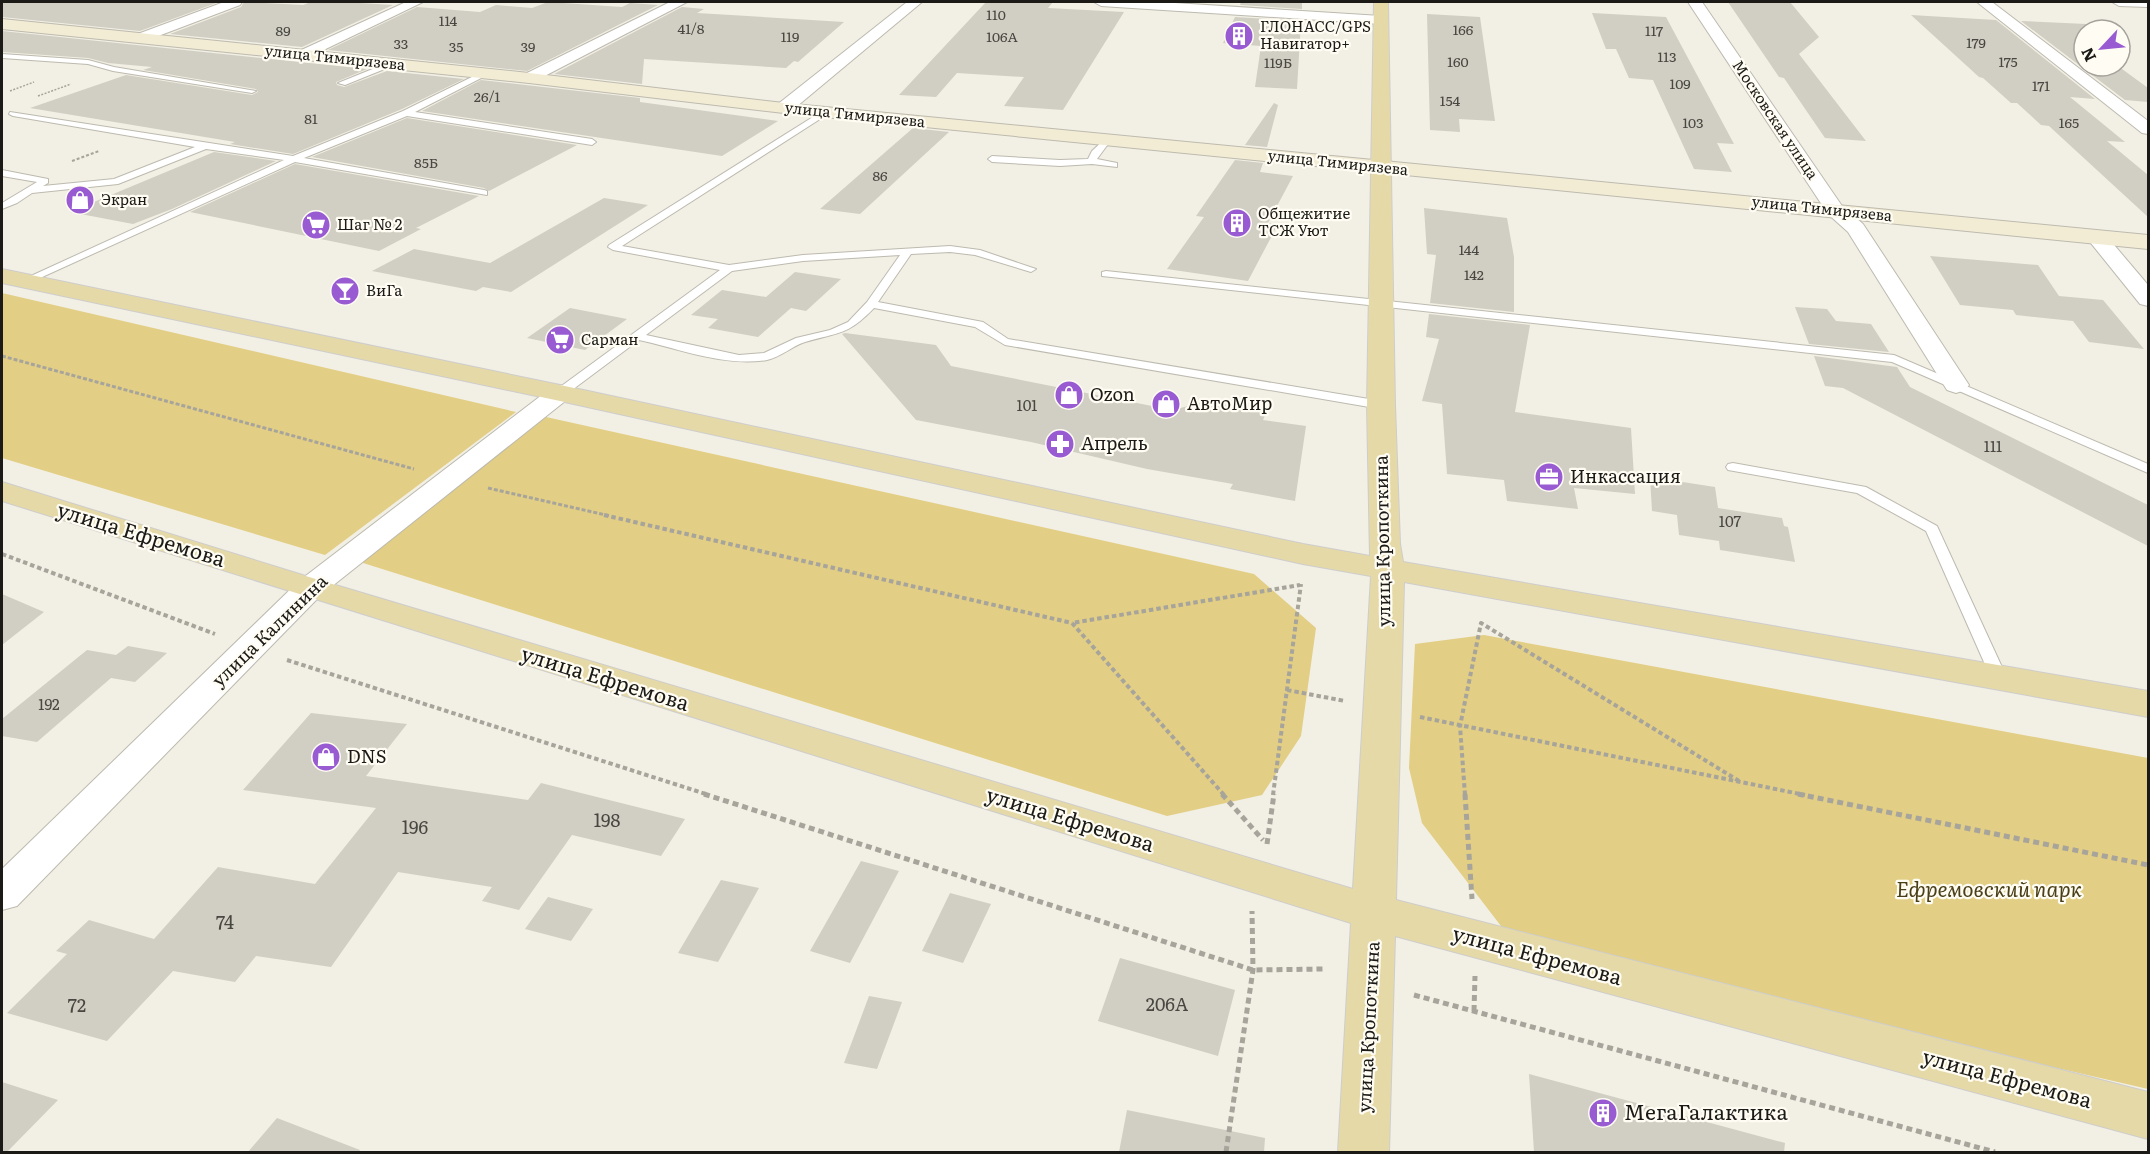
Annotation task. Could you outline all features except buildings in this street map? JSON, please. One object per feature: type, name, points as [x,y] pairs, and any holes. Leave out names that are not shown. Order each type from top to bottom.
[{"type":"main road","name":"улица Кропоткина","points":[[1362,1152],[1375,914],[1388,571],[1384,544],[1381,405],[1381,2]]},
{"type":"main road","points":[[13,278],[1388,571],[2148,704]]},
{"type":"main road","name":"улица Ефремова","points":[[2,491],[310,588],[1375,914],[2148,1116]]},
{"type":"street","name":"улица Тимирязева","points":[[140,38],[234,2]]},
{"type":"street","points":[[302,55],[416,2]]},
{"type":"street","points":[[529,78],[680,2]]},
{"type":"street","points":[[784,108],[915,2]]},
{"type":"street","points":[[1101,2],[1381,21]]},
{"type":"street","name":"Московская улица","points":[[1695,2],[1835,210],[1856,228],[1956,385]]},
{"type":"street","points":[[1984,2],[2148,129]]},
{"type":"street","points":[[2119,2],[2148,3]]},
{"type":"street","name":"улица Тимирязева","points":[[2,24],[484,73],[784,108],[2148,242]]},
{"type":"street","points":[[2097,237],[2148,299]]},
{"type":"street","name":"улица Калинина","points":[[2,894],[310,588],[560,393]]},
{"type":"lane","points":[[2,56],[88,62],[113,69],[252,91]]},
{"type":"lane","points":[[342,83],[393,64]]},
{"type":"lane","points":[[13,278],[406,112],[484,73]]},
{"type":"lane","points":[[406,112],[592,142]]},
{"type":"lane","points":[[827,112],[614,247],[729,268],[803,258],[950,249],[976,252],[1031,269]]},
{"type":"lane","points":[[13,114],[294,159],[484,193]]},
{"type":"lane","points":[[1092,161],[1095,153],[1107,140]]},
{"type":"lane","points":[[29,192],[80,184],[115,182],[206,146]]},
{"type":"lane","points":[[992,159],[1060,163],[1092,161],[1114,165]]},
{"type":"lane","points":[[2,173],[45,181],[2,206]]},
{"type":"lane","points":[[637,336],[739,359],[767,356],[800,340],[833,333],[852,324],[871,304],[908,251]]},
{"type":"lane","points":[[560,393],[729,268]]},
{"type":"lane","points":[[1106,274],[1894,359],[2148,469]]},
{"type":"lane","points":[[871,304],[979,324],[1005,342],[1381,405]]},
{"type":"lane","points":[[1733,467],[1861,490],[1932,529],[1999,678]]},
{"type":"path","points":[[2,356],[450,479],[1072,623],[1301,585]]},
{"type":"path","points":[[2,554],[251,648],[1253,970],[1324,969]]},
{"type":"path","points":[[1072,623],[1267,845],[1302,576]]},
{"type":"path","points":[[1472,903],[1460,726],[1481,623],[1742,783]]},
{"type":"path","points":[[1287,690],[1352,703]]},
{"type":"path","points":[[1416,716],[2148,865]]},
{"type":"path","points":[[1226,1152],[1253,970],[1252,906]]},
{"type":"path","points":[[1474,1011],[1475,968]]},
{"type":"path","points":[[1414,995],[1995,1152]]},
{"type":"green space","points":[[2,293],[516,412],[325,555],[2,458]]},
{"type":"green space","points":[[546,417],[1254,574],[1316,628],[1301,736],[1262,795],[1167,816],[360,562]]},
{"type":"green space","name":"Ефремовский парк","points":[[1484,635],[2148,758],[2148,1089],[1514,943],[1422,823],[1409,768],[1415,644]]},
{"type":"place","name":"ГЛОНАСС/GPS Навигатор+","points":[[1239,36]]},
{"type":"place","name":"Экран","points":[[80,200]]},
{"type":"place","name":"Общежитие ТСЖ Уют","points":[[1237,223]]},
{"type":"place","name":"Шаг № 2","points":[[316,225]]},
{"type":"place","name":"ВиГа","points":[[345,291]]},
{"type":"place","name":"Сарман","points":[[560,340]]},
{"type":"place","name":"Ozon","points":[[1069,395]]},
{"type":"place","name":"АвтоМир","points":[[1166,404]]},
{"type":"place","name":"Апрель","points":[[1060,444]]},
{"type":"place","name":"Инкассация","points":[[1549,477]]},
{"type":"place","name":"DNS","points":[[326,757]]},
{"type":"place","name":"МегаГалактика","points":[[1603,1113]]}]
